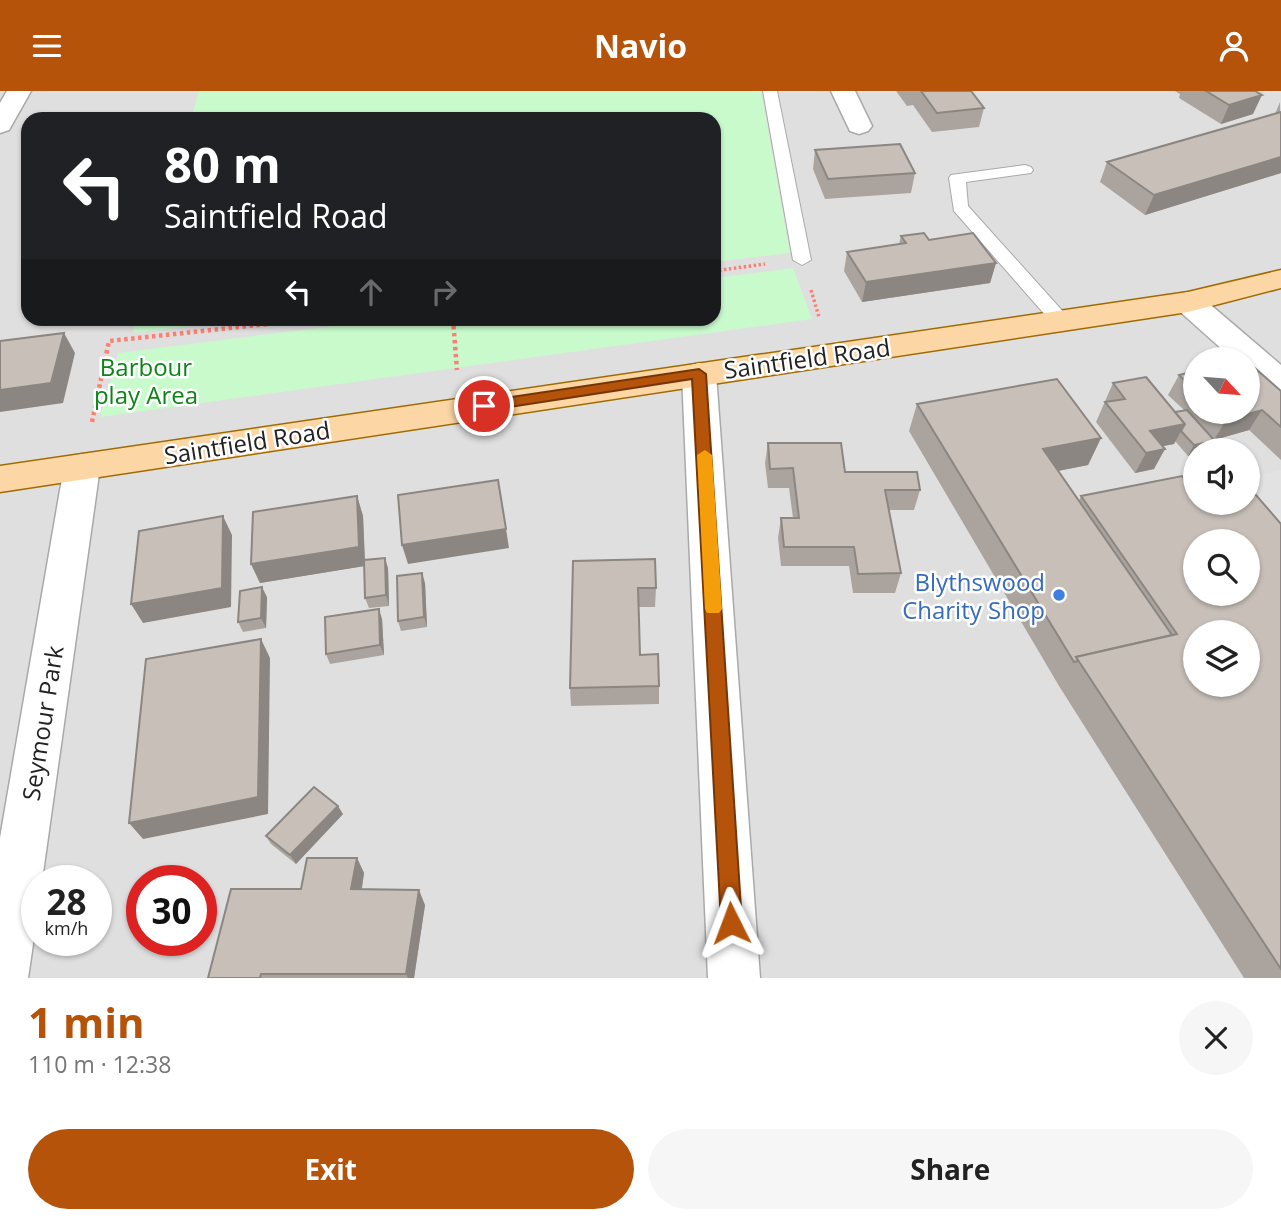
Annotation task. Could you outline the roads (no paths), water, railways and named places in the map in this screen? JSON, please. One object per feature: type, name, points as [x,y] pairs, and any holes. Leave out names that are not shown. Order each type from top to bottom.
[{"type":"main road","name":"Saintfield Road","points":[[0,479],[1188,302],[1281,279]]},
{"type":"street","points":[[0,125],[19,91]]},
{"type":"street","points":[[843,91],[859,125]]},
{"type":"street","points":[[1188,302],[1281,383]]},
{"type":"street","points":[[699,374],[734,978]]},
{"type":"street","name":"Seymour Park","points":[[2,978],[82,467]]},
{"type":"lane","points":[[770,91],[802,260]]},
{"type":"lane","points":[[1025,170],[957,178],[960,207],[1060,320]]},
{"type":"place","name":"Blythswood Charity Shop","points":[[1059,595]]},
{"type":"park label","name":"Barbour play Area","points":[[146,380]]}]
